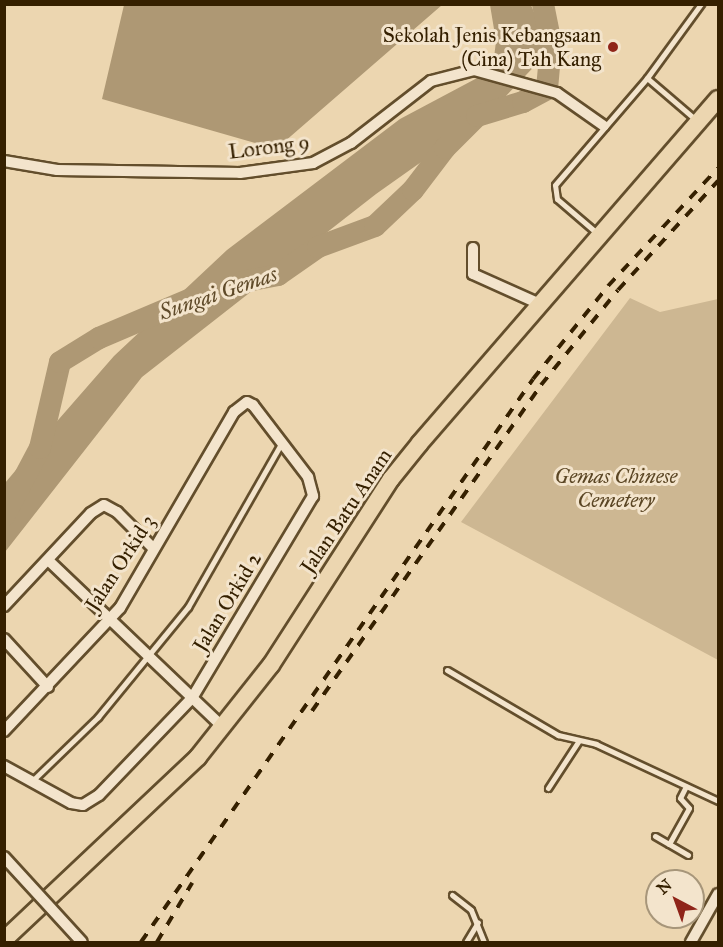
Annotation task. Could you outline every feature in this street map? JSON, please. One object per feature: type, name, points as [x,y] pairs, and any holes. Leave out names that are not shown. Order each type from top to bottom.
[{"type":"highway","name":"Jalan Batu Anam","points":[[4,940],[151,806],[223,727],[271,665],[392,479],[718,99]]},
{"type":"street","name":"Lorong 9","points":[[4,161],[57,170],[240,173],[313,163],[351,143],[431,81],[482,70],[557,93],[604,126]]},
{"type":"street","points":[[473,248],[473,274],[542,305]]},
{"type":"street","name":"Jalan Orkid 2","points":[[32,781],[71,803],[83,805],[99,795],[192,698],[311,503],[312,485],[282,441],[247,402]]},
{"type":"street","name":"Jalan Orkid 3","points":[[4,731],[48,687],[108,620],[154,549],[234,412],[247,402]]},
{"type":"street","points":[[4,606],[91,513],[104,505],[117,512],[154,549]]},
{"type":"street","points":[[48,560],[108,620],[223,727]]},
{"type":"street","points":[[4,639],[48,687]]},
{"type":"street","points":[[4,766],[32,781]]},
{"type":"street","points":[[4,857],[82,942]]},
{"type":"street","points":[[691,942],[718,894]]},
{"type":"lane","points":[[601,238],[557,199],[554,189],[557,181],[647,78],[700,4]]},
{"type":"lane","points":[[647,78],[699,123]]},
{"type":"lane","points":[[32,781],[150,658],[188,607],[282,441]]},
{"type":"lane","points":[[447,670],[547,730],[578,742],[596,744],[718,801]]},
{"type":"lane","points":[[548,788],[578,742]]},
{"type":"lane","points":[[669,844],[689,808],[680,798],[686,786]]},
{"type":"lane","points":[[655,836],[688,855]]},
{"type":"lane","points":[[452,895],[478,922],[484,942]]},
{"type":"lane","points":[[466,942],[478,922]]},
{"type":"green space","name":"Gemas Chinese Cemetery","points":[[630,298],[660,312],[718,299],[718,660],[461,522]]},
{"type":"water","points":[[124,4],[442,5],[276,149],[102,99]]},
{"type":"water","points":[[490,5],[531,5],[550,50],[503,99],[448,143],[376,194],[142,377],[5,552],[5,483],[114,356],[227,250],[400,119],[479,77],[494,58],[496,41]]},
{"type":"waterway","name":"Sungai Gemas","points":[[242,282],[278,275],[318,247],[375,226],[413,190],[445,148],[477,116],[523,102],[547,89],[551,44],[543,4]]},
{"type":"waterway","name":"Sungai Gemas","points":[[4,516],[40,448],[60,362],[99,338],[191,299]]},
{"type":"railway","points":[[141,942],[533,379],[608,286],[718,168]]},
{"type":"railway","points":[[312,711],[541,385],[618,290],[718,181]]},
{"type":"railway","points":[[157,942],[192,883]]},
{"type":"place","name":"Sekolah Jenis Kebangsaan (Cina) Tah Kang","points":[[613,47]]}]
